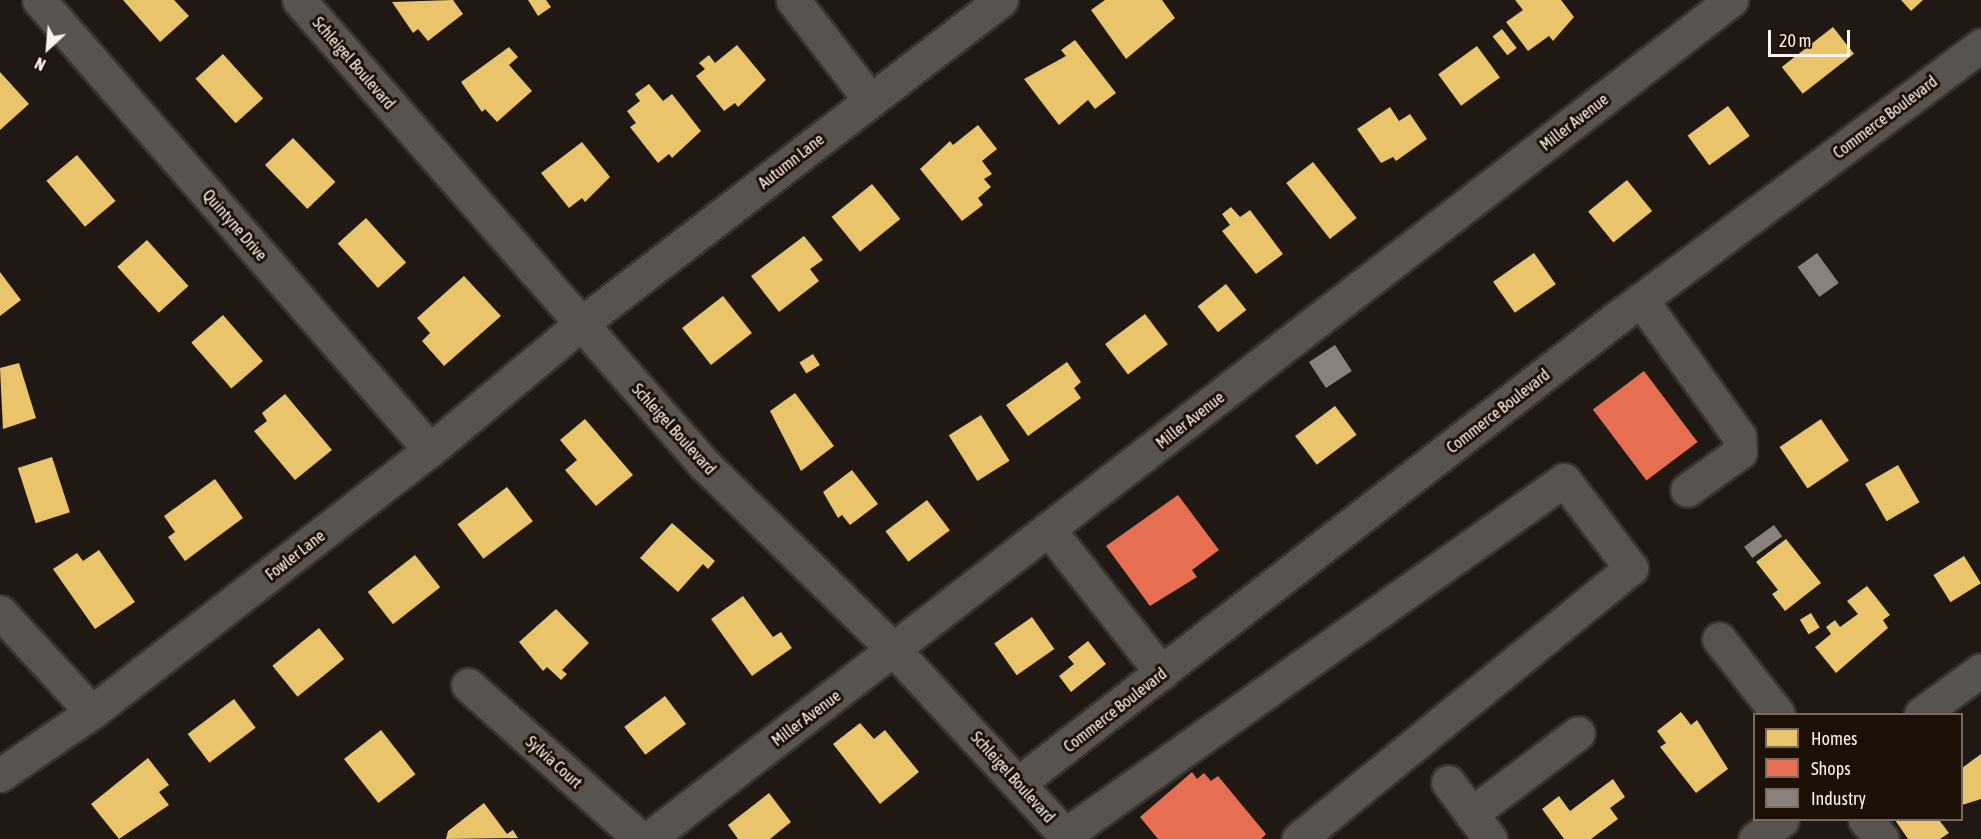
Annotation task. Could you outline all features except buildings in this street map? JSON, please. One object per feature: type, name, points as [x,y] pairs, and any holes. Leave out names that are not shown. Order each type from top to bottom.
[{"type":"street","name":"Quintyne Drive","points":[[39,0],[430,450]]},
{"type":"street","name":"Schleigel Boulevard","points":[[299,0],[703,463],[894,650],[1020,782],[1067,837]]},
{"type":"street","points":[[793,0],[870,100]]},
{"type":"street","name":"Autumn Lane","points":[[582,323],[1000,0]]},
{"type":"street","name":"Miller Avenue","points":[[648,839],[1731,0]]},
{"type":"street","name":"Commerce Boulevard","points":[[1020,782],[1641,300],[1981,45]]},
{"type":"street","points":[[1641,300],[1739,436],[1740,452],[1687,490]]},
{"type":"street","name":"Fowler Lane","points":[[0,775],[92,712],[430,450],[582,323]]},
{"type":"street","points":[[1067,837],[1564,480],[1631,568],[1299,839]]},
{"type":"street","points":[[1049,530],[1162,673]]},
{"type":"street","points":[[0,612],[92,712]]},
{"type":"street","points":[[1719,639],[1777,713]]},
{"type":"street","points":[[1923,713],[1981,670]]},
{"type":"street","name":"Sylvia Court","points":[[468,685],[641,839]]},
{"type":"street","points":[[1448,782],[1480,826],[1578,733]]},
{"type":"street","points":[[1755,839],[1779,821]]},
{"type":"street","points":[[1867,821],[1882,839]]}]
